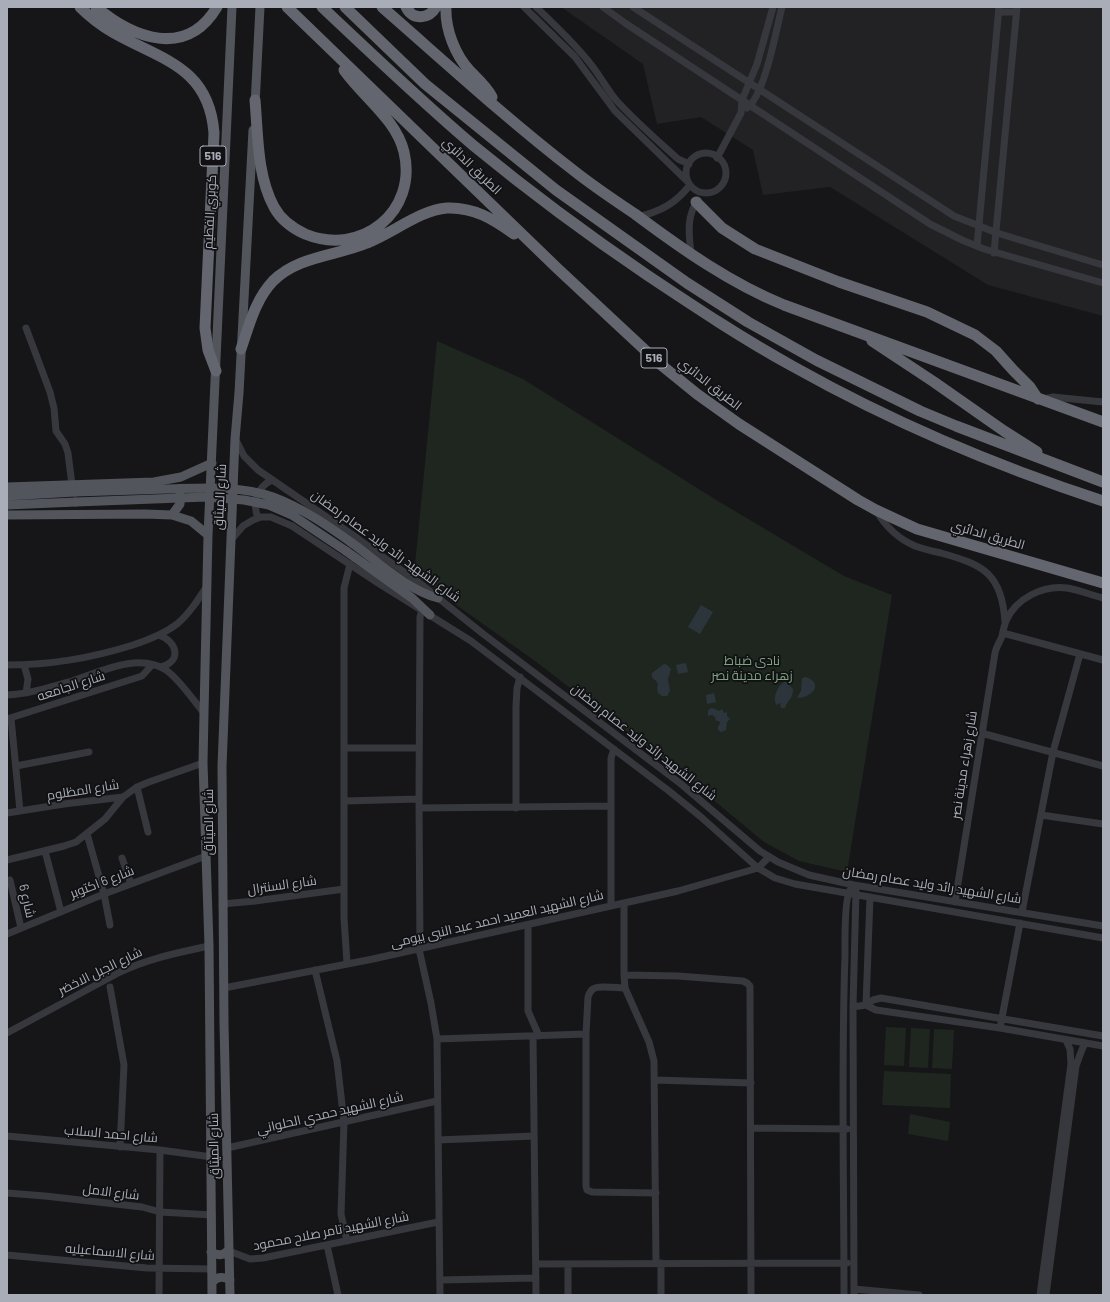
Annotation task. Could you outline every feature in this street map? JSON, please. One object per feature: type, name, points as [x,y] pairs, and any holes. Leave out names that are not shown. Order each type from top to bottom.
[{"type":"highway","name":"516","points":[[80,7],[114,33],[170,61],[180,68],[196,83],[204,94],[208,104],[214,133],[205,328],[208,350],[216,371]]},
{"type":"highway","points":[[96,7],[108,17],[140,34],[159,39],[179,38],[198,29],[206,23],[217,7]]},
{"type":"highway","name":"الطريق الدائري","points":[[287,7],[558,269],[660,364],[697,394],[739,424],[778,450],[876,510],[924,531],[1103,583]]},
{"type":"highway","name":"الطريق الدائري","points":[[322,7],[474,146],[601,244],[728,328],[823,383],[916,429],[1024,474],[1102,501]]},
{"type":"highway","points":[[345,7],[425,84],[556,190],[687,283],[748,322],[816,360],[892,398],[956,426],[1103,482]]},
{"type":"highway","points":[[382,7],[499,108],[574,170],[674,243],[714,269],[767,298],[1103,422]]},
{"type":"highway","points":[[406,7],[412,15],[421,17],[429,14],[436,7]]},
{"type":"highway","points":[[446,7],[448,25],[455,49],[462,61],[487,90],[499,108]]},
{"type":"highway","name":"516","points":[[255,100],[263,176],[269,197],[280,217],[296,230],[314,237],[328,240],[341,241],[352,239],[380,226],[393,211],[402,194],[406,175],[404,152],[388,121],[350,78],[323,42]]},
{"type":"highway","points":[[696,202],[710,218],[722,228],[755,249],[825,277],[928,312],[975,335],[996,351],[1030,386],[1039,399]]},
{"type":"highway","name":"516","points":[[241,349],[259,301],[278,276],[306,261],[370,243],[416,218],[437,210],[456,208],[484,215],[504,227],[558,269]]},
{"type":"highway","points":[[861,333],[1004,431],[1058,465]]},
{"type":"main road","name":"كوبري الفطيم","points":[[216,371],[232,7]]},
{"type":"main road","points":[[241,349],[260,7]]},
{"type":"main road","name":"شارع الميثاق","points":[[230,1295],[222,904],[222,766],[235,439],[241,349]]},
{"type":"main road","name":"شارع الميثاق","points":[[212,1295],[209,946],[203,763],[208,535],[216,371]]},
{"type":"main road","points":[[7,505],[74,493],[172,479],[189,474],[212,463]]},
{"type":"main road","points":[[172,479],[179,488],[181,496],[178,508],[172,515]]},
{"type":"main road","points":[[7,487],[74,493],[212,497],[244,500],[269,506],[292,515],[349,547],[413,588],[438,598]]},
{"type":"main road","points":[[7,496],[74,493]]},
{"type":"main road","points":[[7,515],[172,515],[191,521],[208,535]]},
{"type":"main road","points":[[349,547],[412,598],[426,613]]},
{"type":"main road","points":[[212,1252],[216,1255],[221,1255],[229,1250]]},
{"type":"main road","points":[[212,1282],[216,1278],[220,1277],[226,1277],[230,1280]]},
{"type":"street","points":[[524,7],[575,57],[615,111],[689,183],[698,191],[703,193],[712,192],[719,188],[725,181],[726,172],[723,163],[711,154],[705,153],[698,155],[693,158],[689,164],[686,176],[689,183]]},
{"type":"street","points":[[536,7],[589,62],[616,99],[634,118],[678,159],[689,164]]},
{"type":"street","points":[[603,7],[930,224],[977,246],[994,252],[1103,283]]},
{"type":"street","points":[[633,7],[954,216],[997,233],[1103,265]]},
{"type":"street","points":[[741,113],[742,100],[750,84],[757,64],[773,7]]},
{"type":"street","points":[[717,158],[741,113],[751,105],[760,90],[782,7]]},
{"type":"street","points":[[977,246],[980,227],[999,9],[1016,10],[997,233],[994,252]]},
{"type":"street","points":[[638,217],[653,213],[670,205],[677,199],[689,183]]},
{"type":"street","points":[[691,254],[688,228],[696,202],[703,193]]},
{"type":"street","points":[[26,328],[50,392],[54,408],[56,431],[65,444],[68,453],[74,493]]},
{"type":"street","points":[[1039,399],[1053,397],[1103,402]]},
{"type":"street","name":"شارع الشهيد رائد وليد عصام رمضان","points":[[235,439],[248,461],[258,470],[357,538],[438,598],[681,784],[769,857],[788,867],[809,875],[854,885],[1103,926]]},
{"type":"street","points":[[231,540],[243,526],[258,518],[255,506],[256,497],[264,485],[272,480]]},
{"type":"street","points":[[876,510],[888,526],[908,543],[968,561],[986,572],[994,581],[1000,593],[1004,606],[1005,622]]},
{"type":"street","name":"شارع الشهيد رائد وليد عصام رمضان","points":[[258,518],[271,517],[292,526],[378,583],[471,641],[614,749],[701,817],[758,868],[775,878],[795,884],[1103,938]]},
{"type":"street","points":[[347,963],[344,918],[344,588],[350,564]]},
{"type":"street","points":[[7,665],[24,665],[60,661],[96,655],[159,635],[177,624],[185,617],[207,586]]},
{"type":"street","points":[[1005,622],[1019,603],[1032,594],[1045,590],[1066,588],[1103,598]]},
{"type":"street","points":[[426,613],[420,617],[420,948],[437,1039],[440,1295]]},
{"type":"street","name":"شارع زهراء مدينة نصر","points":[[955,902],[994,653],[1003,633],[1005,622]]},
{"type":"street","points":[[1003,633],[1103,660]]},
{"type":"street","points":[[159,635],[170,641],[174,646],[175,652],[174,657],[170,662],[166,666],[160,667]]},
{"type":"street","points":[[1022,912],[1034,843],[1053,752],[1080,654]]},
{"type":"street","points":[[7,695],[26,693],[70,682],[116,667],[138,663],[152,664],[160,667],[176,679],[204,713]]},
{"type":"street","name":"شارع الجامعه","points":[[9,718],[142,676],[152,664]]},
{"type":"street","points":[[24,665],[28,679],[26,693]]},
{"type":"street","points":[[516,808],[516,707],[517,688],[520,677]]},
{"type":"street","points":[[544,696],[551,686]]},
{"type":"street","points":[[9,718],[16,766],[20,811]]},
{"type":"street","points":[[981,733],[1103,766]]},
{"type":"street","points":[[344,748],[419,748]]},
{"type":"street","points":[[611,906],[611,762],[614,749]]},
{"type":"street","points":[[16,766],[89,752]]},
{"type":"street","name":"شارع المظلوم","points":[[7,813],[123,797],[137,787],[203,763]]},
{"type":"street","points":[[137,787],[148,832]]},
{"type":"street","points":[[7,860],[76,842],[105,819],[123,797]]},
{"type":"street","points":[[344,801],[419,799]]},
{"type":"street","points":[[419,808],[611,806]]},
{"type":"street","points":[[1041,815],[1103,824]]},
{"type":"street","points":[[86,834],[104,894],[110,924]]},
{"type":"street","points":[[45,851],[61,912]]},
{"type":"street","name":"شارع 6 اكتوبر","points":[[7,934],[104,894],[206,856]]},
{"type":"street","name":"شارع الشهيد العميد احمد عبد النبى بيومى","points":[[224,988],[373,959],[678,891],[758,868],[769,857]]},
{"type":"street","points":[[122,858],[131,884]]},
{"type":"street","name":"شارع 6","points":[[10,880],[21,928]]},
{"type":"street","points":[[844,1295],[844,991],[848,893],[854,885]]},
{"type":"street","points":[[854,885],[857,895],[853,991],[854,1292],[919,1295]]},
{"type":"street","name":"شارع السنترال","points":[[222,904],[344,889]]},
{"type":"street","points":[[866,1005],[870,897]]},
{"type":"street","points":[[624,903],[625,988],[649,1042],[654,1061],[658,1263],[661,1295]]},
{"type":"street","points":[[1000,1028],[1020,923]]},
{"type":"street","points":[[528,924],[528,1010],[536,1036],[534,1136],[536,1295]]},
{"type":"street","name":"شارع الجبل الاخضر","points":[[7,1033],[139,963],[153,958],[209,946]]},
{"type":"street","points":[[315,970],[336,1054],[344,1122],[342,1214],[347,1241]]},
{"type":"street","points":[[624,975],[678,976],[743,981],[748,983],[750,986],[752,1083],[751,1295]]},
{"type":"street","points":[[110,987],[124,1065],[120,1147]]},
{"type":"street","points":[[625,988],[597,987],[589,992],[586,1034],[587,1190],[592,1192],[656,1193]]},
{"type":"street","points":[[844,991],[853,991]]},
{"type":"street","points":[[853,1007],[866,1005],[872,1000],[881,998],[1103,1036]]},
{"type":"street","points":[[866,1005],[876,1010],[1000,1028],[1103,1046]]},
{"type":"street","points":[[437,1039],[586,1034]]},
{"type":"street","points":[[1040,1295],[1071,1064],[1070,1049],[1066,1040]]},
{"type":"street","points":[[1046,1295],[1076,1066],[1080,1052],[1086,1043]]},
{"type":"street","points":[[655,1080],[752,1083]]},
{"type":"street","name":"شارع الشهيد حمدي الحلواني","points":[[227,1148],[437,1101]]},
{"type":"street","points":[[751,1128],[853,1129]]},
{"type":"street","name":"شارع احمد السلاب","points":[[7,1136],[160,1150],[212,1157]]},
{"type":"street","points":[[438,1140],[534,1136]]},
{"type":"street","points":[[159,1295],[160,1150]]},
{"type":"street","name":"شارع الامل","points":[[7,1193],[142,1207],[160,1212],[212,1215]]},
{"type":"street","name":"شارع الشهيد تامر صلاح محمود","points":[[229,1250],[244,1258],[257,1259],[438,1222]]},
{"type":"street","points":[[327,1244],[338,1295]]},
{"type":"street","name":"شارع الاسماعيليه","points":[[7,1255],[159,1269],[212,1269]]},
{"type":"street","points":[[536,1264],[854,1263]]},
{"type":"street","points":[[568,1264],[568,1295]]},
{"type":"street","points":[[440,1280],[536,1278]]},
{"type":"shaded area","points":[[561,7],[1103,7],[1103,316],[988,285],[830,187],[763,195],[753,150],[701,117],[657,124],[643,64]]},
{"type":"shaded area","points":[[701,605],[713,612],[700,634],[688,627]]},
{"type":"shaded area","points":[[686,663],[688,672],[678,674],[676,665]]},
{"type":"shaded area","points":[[664,664],[671,669],[668,679],[670,691],[667,696],[662,696],[658,693],[657,682],[652,677],[652,673]]},
{"type":"shaded area","points":[[806,677],[815,683],[814,690],[807,696],[797,698],[801,691],[802,678]]},
{"type":"shaded area","points":[[785,681],[793,689],[793,693],[785,708],[781,708],[780,703],[776,705],[775,695]]},
{"type":"shaded area","points":[[714,693],[716,702],[707,704],[706,695]]},
{"type":"shaded area","points":[[712,708],[719,711],[722,709],[724,713],[727,712],[727,716],[730,719],[727,722],[726,730],[721,732],[718,730],[720,723],[719,721],[716,721],[715,717],[712,715],[708,716],[709,709]]},
{"type":"green space","name":"نادى ضباط زهراء مدينة نصر","points":[[437,341],[523,379],[718,501],[844,576],[892,595],[847,872],[799,861],[764,842],[682,774],[535,661],[414,575]]},
{"type":"green space","points":[[886,1027],[906,1028],[904,1066],[884,1065]]},
{"type":"green space","points":[[911,1028],[930,1029],[928,1068],[909,1067]]},
{"type":"green space","points":[[934,1029],[954,1030],[952,1069],[932,1068]]},
{"type":"green space","points":[[884,1071],[951,1074],[950,1108],[882,1105]]},
{"type":"green space","points":[[910,1114],[950,1122],[948,1141],[908,1134]]}]
